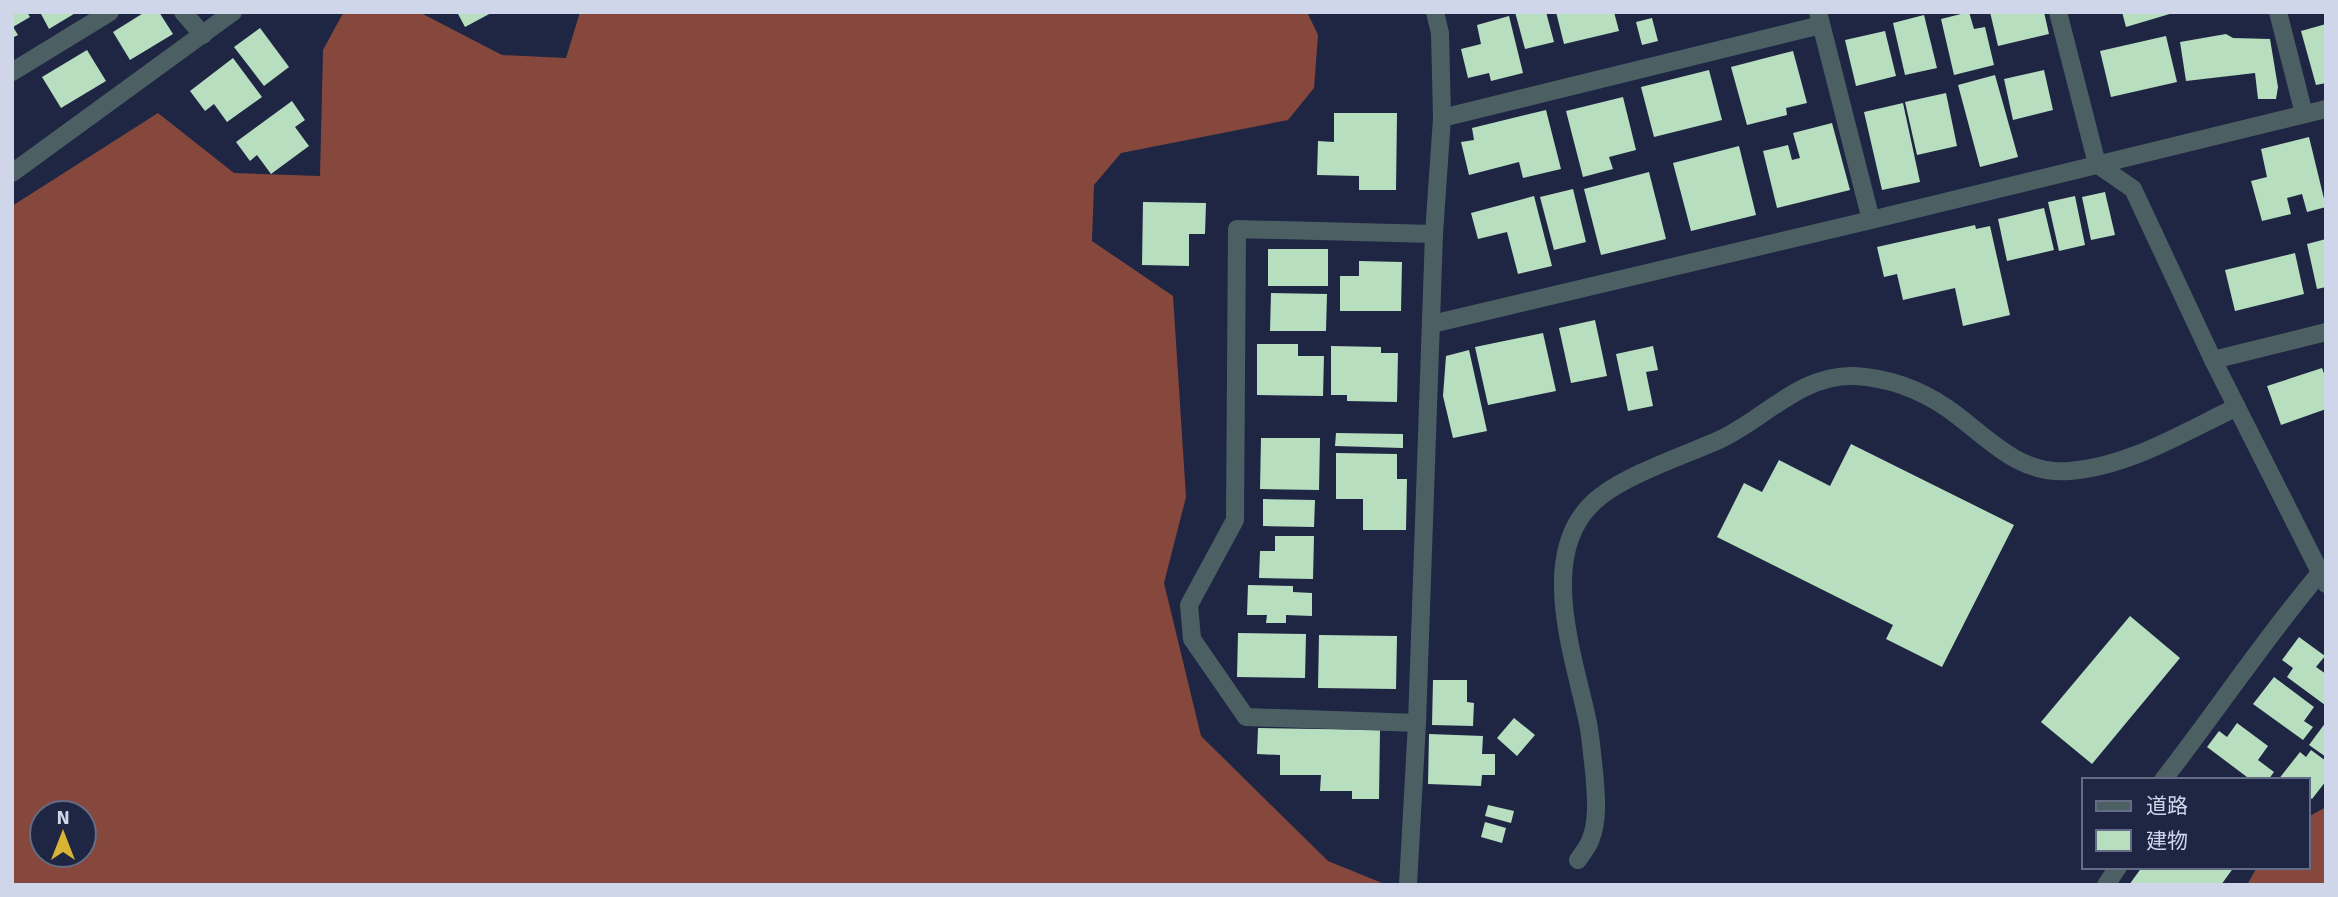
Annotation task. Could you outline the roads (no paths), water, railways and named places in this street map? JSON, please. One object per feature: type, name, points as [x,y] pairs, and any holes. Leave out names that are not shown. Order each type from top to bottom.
[{"type":"street","points":[[12,72],[110,12]]},
{"type":"street","points":[[183,12],[204,35]]},
{"type":"street","points":[[12,173],[233,12]]},
{"type":"street","points":[[1408,885],[1417,723],[1434,234],[1442,118],[1440,33],[1435,12]]},
{"type":"street","points":[[2058,12],[2097,164],[2133,189],[2213,360],[2324,576],[2280,621],[2216,712],[2165,778]]},
{"type":"street","points":[[2278,12],[2304,114]]},
{"type":"street","points":[[1442,118],[1819,19],[1871,220]]},
{"type":"street","points":[[1432,324],[2326,109]]},
{"type":"street","points":[[1417,723],[1246,717],[1192,639],[1189,605],[1235,520],[1237,229],[1434,234]]},
{"type":"street","points":[[2213,360],[2326,332]]},
{"type":"street","points":[[1578,860],[1590,841],[1597,803],[1589,726],[1563,609],[1562,582],[1577,526],[1582,515],[1601,496],[1625,482],[1738,431],[1780,400],[1827,378],[1879,377],[1899,383],[1947,408],[2014,460],[2037,469],[2068,471],[2128,458],[2237,407]]},
{"type":"street","points":[[2106,885],[2117,869]]}]
